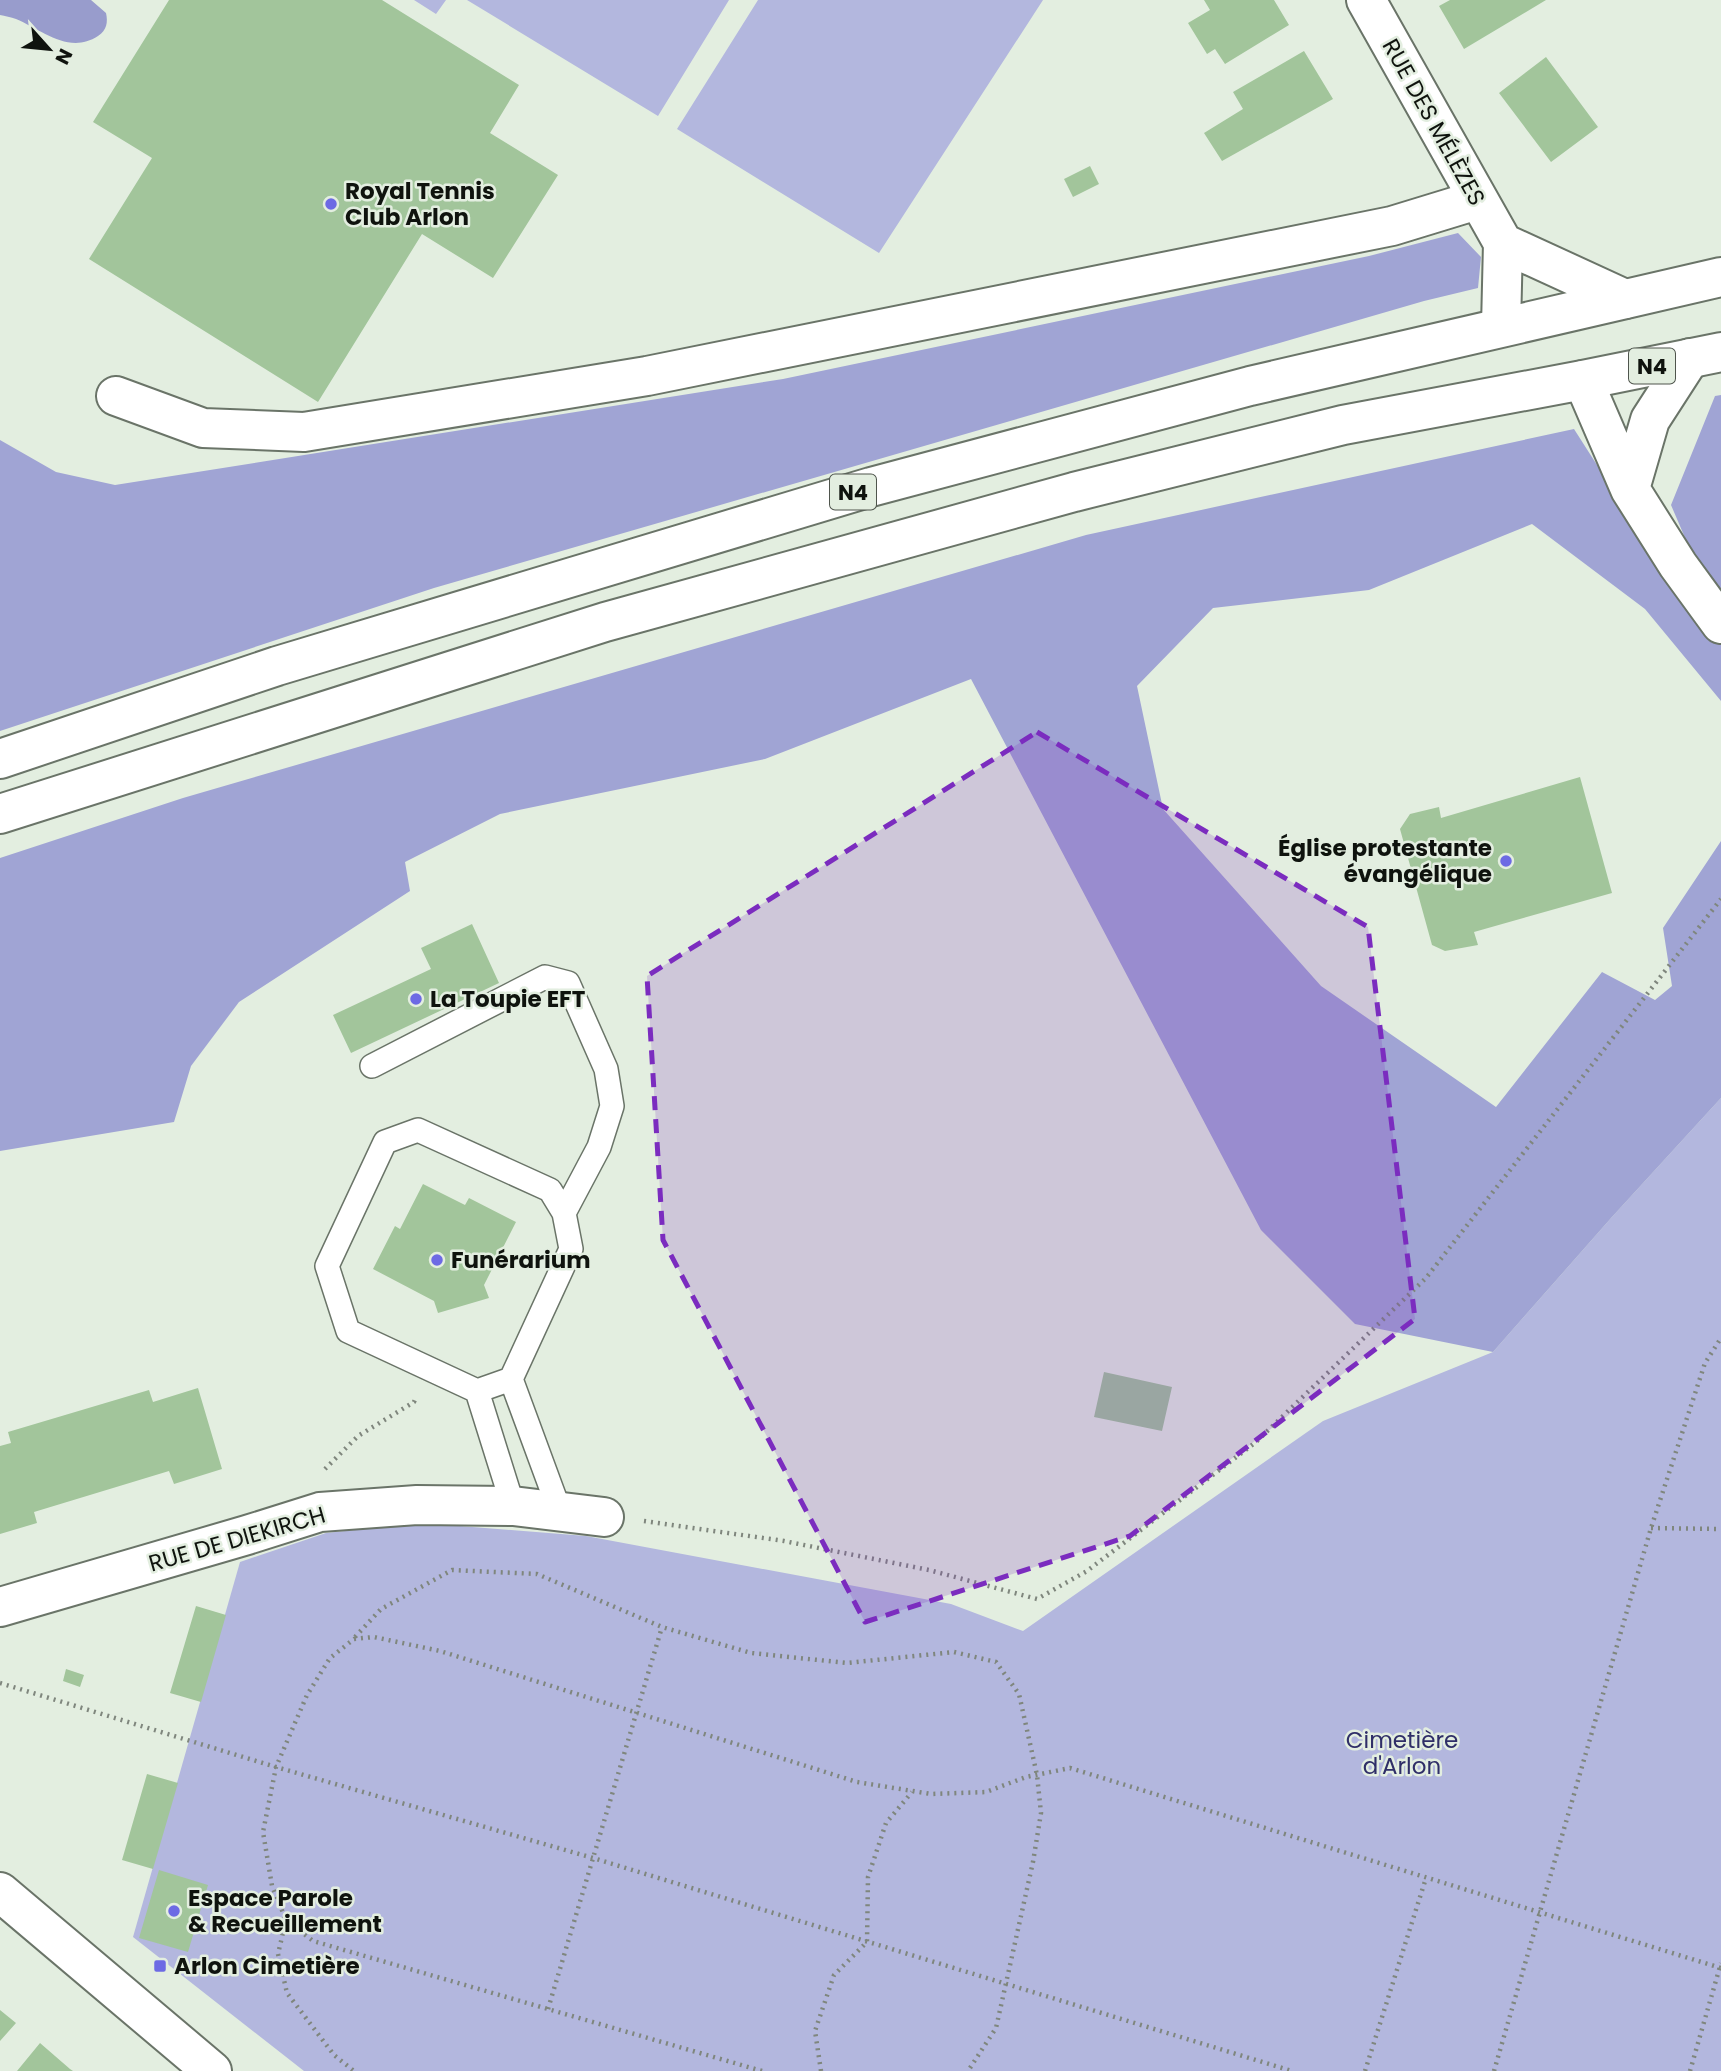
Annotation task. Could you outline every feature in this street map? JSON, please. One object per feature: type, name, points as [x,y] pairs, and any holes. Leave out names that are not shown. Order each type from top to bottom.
[{"type":"main road","name":"RUE DES MÉLÈZES","points":[[1366,0],[1503,243]]},
{"type":"main road","points":[[116,396],[203,428],[304,432],[647,376],[1392,226],[1477,200]]},
{"type":"main road","points":[[1501,327],[1503,243],[1625,299]]},
{"type":"main road","name":"N4","points":[[0,759],[277,666],[871,487],[1250,386],[1721,277]]},
{"type":"main road","points":[[1630,489],[1650,420],[1705,355]]},
{"type":"main road","name":"N4","points":[[0,814],[605,622],[1074,492],[1343,425],[1705,355]]},
{"type":"main road","points":[[1583,380],[1630,489],[1678,565],[1721,624]]},
{"type":"main road","name":"RUE DE DIEKIRCH","points":[[0,1607],[320,1512],[417,1504],[513,1506],[604,1517]]},
{"type":"main road","points":[[0,1892],[212,2071]]},
{"type":"lane","points":[[372,1066],[545,977],[568,983],[606,1069],[612,1106],[599,1147],[564,1213]]},
{"type":"lane","points":[[418,1130],[550,1190],[564,1213],[572,1249],[511,1378],[477,1391],[348,1331],[327,1266],[385,1142],[418,1130]]},
{"type":"lane","points":[[511,1378],[560,1512]]},
{"type":"lane","points":[[477,1391],[513,1506]]},
{"type":"path","points":[[604,1517],[668,1523],[784,1541],[929,1570],[1037,1599],[1087,1571],[1256,1441],[1426,1278],[1721,899]]},
{"type":"path","points":[[1494,2071],[1651,1528],[1705,1363],[1721,1338]]},
{"type":"path","points":[[300,1518],[312,1481],[358,1436],[414,1402],[431,1370]]},
{"type":"path","points":[[1651,1528],[1721,1529]]},
{"type":"path","points":[[762,2071],[313,1941],[286,1920],[272,1886],[262,1832],[276,1767],[307,1695],[330,1658],[354,1639],[381,1609],[452,1570],[537,1574],[662,1627],[751,1653],[847,1663],[954,1652],[996,1662],[1019,1695],[1037,1775],[1041,1813],[1034,1862],[996,2028],[968,2071]]},
{"type":"path","points":[[548,2009],[662,1627]]},
{"type":"path","points":[[354,1639],[374,1637],[440,1651],[857,1782],[932,1794],[986,1792],[1026,1777],[1070,1769],[1721,1966],[1690,2071]]},
{"type":"path","points":[[0,1683],[276,1767],[593,1858],[1292,2071]]},
{"type":"path","points":[[821,2071],[816,2031],[834,1975],[867,1942],[867,1877],[886,1823],[913,1791]]},
{"type":"path","points":[[1365,2071],[1426,1878]]},
{"type":"path","points":[[286,1920],[278,1954],[287,1993],[334,2055],[354,2071]]},
{"type":"highlighted area","points":[[1037,732],[1368,927],[1415,1319],[1130,1536],[865,1622],[663,1240],[647,976]]},
{"type":"green space","points":[[414,0],[446,0],[436,14]]},
{"type":"green space","points":[[467,0],[729,0],[658,116]]},
{"type":"green space","points":[[758,0],[1043,0],[879,253],[677,129]]},
{"type":"green space","name":"Cimetière d'Arlon","points":[[1721,1098],[1721,2071],[304,2071],[133,1937],[240,1562],[326,1533],[422,1523],[586,1536],[951,1604],[1023,1631],[1323,1421],[1493,1352]]},
{"type":"shaded area","points":[[0,0],[91,0],[106,13],[106,26],[101,34],[87,41],[66,42],[16,19],[0,15]]},
{"type":"shaded area","points":[[1458,233],[1481,257],[1478,288],[1424,301],[434,588],[0,731],[0,440],[56,472],[115,485],[783,379],[1369,256]]},
{"type":"shaded area","points":[[1721,395],[1721,597],[1695,561],[1671,505],[1715,396]]},
{"type":"shaded area","points":[[1574,429],[1666,573],[1721,645],[1721,701],[1645,609],[1532,524],[1369,590],[1213,608],[1137,686],[1163,809],[1321,986],[1496,1107],[1602,972],[1655,1000],[1672,986],[1663,928],[1721,841],[1721,1098],[1493,1352],[1355,1324],[1261,1230],[971,679],[765,759],[500,814],[405,862],[410,891],[239,1002],[191,1066],[174,1122],[0,1151],[0,858],[183,798],[1086,535]]},
{"type":"building","name":"Royal Tennis Club Arlon","points":[[169,0],[382,0],[519,85],[490,133],[558,175],[493,278],[422,234],[318,402],[89,259],[152,158],[93,122]]},
{"type":"building","points":[[1204,0],[1274,0],[1289,25],[1225,64],[1215,49],[1207,54],[1188,23],[1210,10]]},
{"type":"building","points":[[1450,0],[1546,0],[1464,49],[1439,6]]},
{"type":"building","points":[[1304,51],[1333,99],[1222,161],[1204,133],[1243,109],[1233,92]]},
{"type":"building","points":[[1546,57],[1598,127],[1551,162],[1499,93]]},
{"type":"building","points":[[1090,166],[1099,184],[1073,197],[1064,179]]},
{"type":"building","name":"Église protestante évangélique","points":[[1580,777],[1612,893],[1474,932],[1478,945],[1445,951],[1432,945],[1400,829],[1410,814],[1439,807],[1441,818]]},
{"type":"building","name":"La Toupie EFT","points":[[472,924],[499,983],[351,1053],[333,1015],[431,969],[421,948]]},
{"type":"building","name":"Funérarium","points":[[423,1184],[465,1205],[469,1198],[516,1222],[484,1285],[489,1298],[438,1313],[434,1301],[373,1269],[395,1226],[400,1229]]},
{"type":"building","points":[[1104,1372],[1172,1387],[1162,1431],[1094,1417]]},
{"type":"building","points":[[198,1388],[222,1469],[174,1484],[169,1471],[34,1512],[37,1523],[0,1534],[0,1446],[11,1443],[8,1432],[149,1390],[153,1402]]},
{"type":"building","points":[[196,1606],[226,1615],[201,1702],[170,1693]]},
{"type":"building","points":[[66,1669],[84,1675],[80,1687],[63,1681]]},
{"type":"building","points":[[147,1774],[178,1783],[153,1869],[122,1860]]},
{"type":"building","name":"Espace Parole & Recueillement","points":[[159,1870],[208,1885],[188,1952],[139,1938]]},
{"type":"building","points":[[0,2010],[16,2023],[0,2041]]},
{"type":"building","points":[[40,2043],[70,2069],[73,2071],[17,2071]]},
{"type":"place","name":"Royal Tennis Club Arlon","points":[[331,204]]},
{"type":"place","name":"Église protestante évangélique","points":[[1506,861]]},
{"type":"place","name":"La Toupie EFT","points":[[416,999]]},
{"type":"place","name":"Funérarium","points":[[437,1260]]},
{"type":"place","name":"Espace Parole & Recueillement","points":[[174,1911]]},
{"type":"place","name":"Arlon Cimetière","points":[[160,1966]]}]
